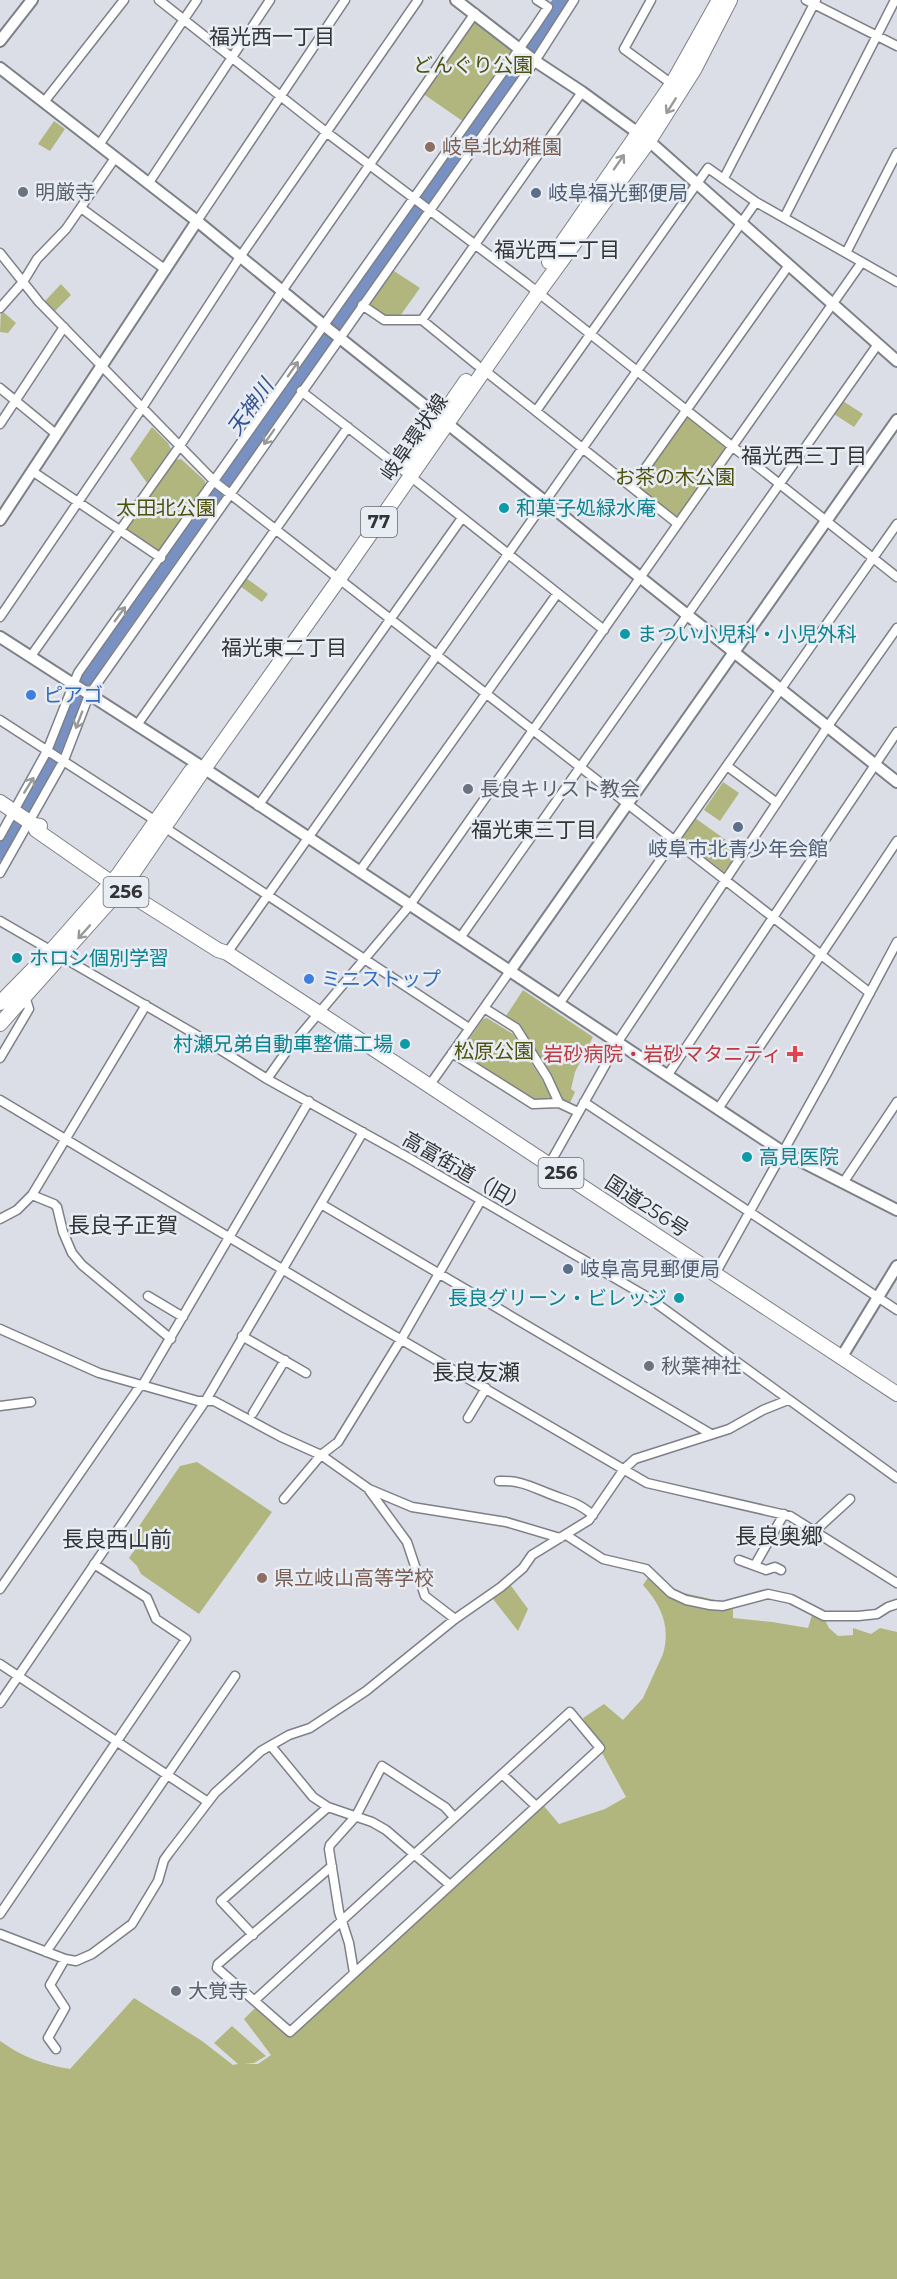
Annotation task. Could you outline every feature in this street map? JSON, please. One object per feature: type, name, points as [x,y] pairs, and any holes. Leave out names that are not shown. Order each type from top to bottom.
[{"type":"main road","name":"岐阜環状線","points":[[644,137],[719,0]]},
{"type":"main road","name":"岐阜環状線","points":[[0,1024],[25,996],[56,954],[120,882],[535,290],[694,70],[730,0]]},
{"type":"main road","name":"国道256号","points":[[0,802],[24,818],[36,830],[120,882],[218,950],[226,952],[319,1012],[897,1394]]},
{"type":"main road","name":"岐阜環状線","points":[[0,1003],[56,954]]},
{"type":"street","points":[[0,41],[32,0]]},
{"type":"street","points":[[44,102],[124,0]]},
{"type":"street","points":[[159,0],[326,132],[535,290],[897,577]]},
{"type":"street","points":[[99,145],[196,0]]},
{"type":"street","points":[[148,184],[270,0]]},
{"type":"street","points":[[0,520],[345,0]]},
{"type":"street","points":[[0,617],[142,408],[240,257],[418,0]]},
{"type":"street","points":[[456,0],[535,61],[644,137],[897,361]]},
{"type":"street","points":[[0,873],[24,818],[47,751],[78,673],[550,4],[537,0]]},
{"type":"street","points":[[0,836],[24,818],[63,760],[88,694],[535,61],[574,0]]},
{"type":"street","points":[[651,0],[624,49],[672,84]]},
{"type":"street","points":[[784,218],[895,0]]},
{"type":"street","points":[[724,178],[812,1],[897,46]]},
{"type":"street","points":[[31,656],[179,447],[282,291],[475,13]]},
{"type":"street","points":[[0,68],[197,221],[325,326],[897,782]]},
{"type":"street","points":[[422,321],[582,92]]},
{"type":"street","points":[[846,253],[897,153]]},
{"type":"street","points":[[0,308],[23,282],[37,259],[66,230],[115,158]]},
{"type":"street","points":[[536,411],[708,168],[756,202],[897,282]]},
{"type":"street","points":[[226,952],[756,202]]},
{"type":"street","points":[[81,208],[166,270]]},
{"type":"street","points":[[0,253],[64,327],[214,482],[870,993]]},
{"type":"street","points":[[267,1079],[286,1052],[410,905],[834,305],[862,262]]},
{"type":"street","points":[[632,487],[789,265]]},
{"type":"street","points":[[362,305],[384,320],[422,321],[678,524]]},
{"type":"street","points":[[0,424],[64,327]]},
{"type":"street","points":[[460,938],[878,344]]},
{"type":"street","points":[[0,388],[56,434]]},
{"type":"street","points":[[301,391],[604,630]]},
{"type":"street","points":[[429,1086],[897,420]]},
{"type":"street","points":[[137,725],[348,427]]},
{"type":"street","points":[[32,471],[161,558]]},
{"type":"street","points":[[258,806],[462,518]]},
{"type":"street","points":[[560,1004],[897,524]]},
{"type":"street","points":[[359,872],[557,594]]},
{"type":"street","points":[[549,1165],[617,1043],[828,726],[897,628]]},
{"type":"street","points":[[0,637],[200,766],[783,1152],[897,1210]]},
{"type":"street","points":[[0,720],[469,1028]]},
{"type":"street","points":[[667,1076],[897,732]]},
{"type":"street","points":[[727,766],[777,803]]},
{"type":"street","points":[[718,1109],[897,841]]},
{"type":"street","name":"高富街道（旧）","points":[[0,921],[146,1005],[267,1079],[309,1101],[649,1298],[897,1478]]},
{"type":"street","points":[[715,1274],[897,942]]},
{"type":"street","points":[[0,1058],[29,1009],[25,996]]},
{"type":"street","points":[[0,1219],[17,1210],[32,1196],[146,1005]]},
{"type":"street","points":[[484,1008],[516,1028],[548,1077],[559,1103]]},
{"type":"street","points":[[452,1053],[533,1104],[559,1103],[578,1112]]},
{"type":"street","points":[[0,1100],[231,1239],[647,1483],[784,1514],[897,1582]]},
{"type":"street","points":[[0,1589],[171,1339],[309,1101]]},
{"type":"street","points":[[584,1102],[897,1310]]},
{"type":"street","points":[[843,1183],[897,1102]]},
{"type":"street","points":[[0,1703],[206,1400],[363,1132]]},
{"type":"street","points":[[32,1196],[54,1203],[57,1207],[63,1232],[72,1253],[82,1265],[171,1339]]},
{"type":"street","points":[[284,1499],[321,1455],[338,1442],[402,1338],[481,1200]]},
{"type":"street","points":[[321,1204],[711,1434]]},
{"type":"street","points":[[841,1358],[897,1266]]},
{"type":"street","points":[[147,1296],[183,1317]]},
{"type":"street","points":[[0,1329],[99,1373],[198,1401],[214,1401],[281,1437],[321,1455],[369,1490],[420,1509],[506,1522],[563,1536],[603,1559],[646,1569],[671,1593],[686,1600],[723,1606],[768,1594],[791,1599],[824,1616],[877,1614],[897,1604]]},
{"type":"street","points":[[242,1336],[306,1373]]},
{"type":"street","points":[[253,1413],[285,1360]]},
{"type":"street","points":[[468,1418],[486,1388]]},
{"type":"street","points":[[0,1934],[65,1959],[76,1961],[92,1954],[132,1924],[158,1881],[164,1860],[208,1802],[231,1777],[261,1751],[289,1735],[309,1728],[366,1691],[455,1619],[501,1587],[523,1568],[532,1555],[593,1515],[624,1469],[635,1459],[729,1429],[763,1410],[788,1400]]},
{"type":"street","points":[[0,1406],[31,1402]]},
{"type":"street","points":[[499,1481],[513,1480],[551,1495],[577,1502],[593,1515]]},
{"type":"street","points":[[369,1490],[407,1542],[425,1596],[455,1619]]},
{"type":"street","points":[[815,1531],[850,1499]]},
{"type":"street","points":[[755,1565],[784,1514]]},
{"type":"street","points":[[739,1560],[766,1570],[775,1567],[781,1570]]},
{"type":"street","points":[[0,1914],[186,1639],[156,1619],[147,1598],[94,1564]]},
{"type":"street","points":[[0,1664],[208,1802]]},
{"type":"street","points":[[46,1952],[235,1676]]},
{"type":"street","points":[[256,1999],[570,1712],[600,1749],[290,2032],[256,1999],[250,1998],[217,1968],[218,1964],[332,1866]]},
{"type":"street","points":[[271,1746],[313,1797],[328,1807],[356,1816],[386,1830],[450,1885]]},
{"type":"street","points":[[354,1973],[349,1943],[341,1920],[330,1845],[356,1816],[382,1766],[445,1807],[454,1817]]},
{"type":"street","points":[[502,1774],[536,1806]]},
{"type":"street","points":[[253,1935],[221,1902],[328,1807]]},
{"type":"street","points":[[56,2049],[48,2038],[65,2008],[50,1985],[65,1959]]},
{"type":"green space","name":"どんぐり公園","points":[[476,18],[516,50],[464,122],[422,93]]},
{"type":"green space","points":[[54,121],[65,129],[50,151],[38,144]]},
{"type":"green space","points":[[391,269],[420,288],[400,316],[385,317],[370,306],[370,300]]},
{"type":"green space","points":[[61,284],[71,295],[55,311],[45,301]]},
{"type":"green space","points":[[1,310],[16,323],[8,333],[0,332]]},
{"type":"green space","points":[[843,401],[863,414],[854,427],[834,414]]},
{"type":"green space","name":"お茶の木公園","points":[[691,417],[723,442],[726,448],[677,517],[637,486],[686,418]]},
{"type":"green space","points":[[152,427],[171,449],[147,483],[130,459]]},
{"type":"green space","name":"太田北公園","points":[[181,459],[205,481],[205,488],[158,553],[129,533],[127,527],[176,460]]},
{"type":"green space","points":[[246,578],[268,594],[262,602],[240,586]]},
{"type":"green space","points":[[723,782],[739,793],[720,821],[704,810]]},
{"type":"green space","points":[[695,818],[740,850],[724,872],[681,839]]},
{"type":"green space","points":[[523,990],[593,1037],[575,1072],[571,1089],[575,1092],[570,1103],[561,1100],[555,1084],[521,1030],[504,1019]]},
{"type":"green space","name":"松原公園","points":[[487,1018],[513,1034],[553,1097],[551,1101],[528,1103],[468,1062],[460,1052],[483,1019]]},
{"type":"green space","points":[[197,1462],[272,1512],[199,1614],[141,1574],[129,1558],[136,1548],[133,1535],[180,1466]]},
{"type":"green space","points":[[649,1576],[662,1588],[733,1604],[733,1618],[808,1628],[812,1615],[824,1618],[829,1628],[838,1636],[853,1635],[853,1628],[871,1634],[880,1628],[897,1632],[897,2279],[0,2279],[0,2041],[33,2059],[70,2069],[134,1998],[202,2041],[233,2065],[238,2064],[214,2043],[232,2026],[266,2056],[254,2063],[244,2064],[258,2064],[271,2055],[244,2019],[257,2006],[292,2035],[544,1806],[559,1824],[605,1809],[626,1797],[583,1718],[604,1704],[623,1720],[643,1698],[663,1654],[666,1634],[663,1616],[655,1600],[643,1585]]},
{"type":"green space","points":[[509,1583],[528,1609],[518,1631],[493,1599]]},
{"type":"waterway","name":"天神川","points":[[0,853],[52,755],[76,699],[100,657],[542,31],[561,0]]},
{"type":"place","name":"岐阜北幼稚園","points":[[430,147]]},
{"type":"place","name":"明厳寺","points":[[23,192]]},
{"type":"place","name":"岐阜福光郵便局","points":[[536,193]]},
{"type":"place","name":"和菓子処緑水庵","points":[[504,508]]},
{"type":"place","name":"まつい小児科・小児外科","points":[[625,634]]},
{"type":"place","name":"ピアゴ","points":[[31,695]]},
{"type":"place","name":"長良キリスト教会","points":[[468,789]]},
{"type":"place","name":"岐阜市北青少年会館","points":[[738,827]]},
{"type":"place","name":"ホロン個別学習","points":[[17,958]]},
{"type":"place","name":"ミニストップ","points":[[309,979]]},
{"type":"place","name":"村瀬兄弟自動車整備工場","points":[[405,1044]]},
{"type":"place","name":"岩砂病院・岩砂マタニティ","points":[[795,1054]]},
{"type":"place","name":"高見医院","points":[[747,1157]]},
{"type":"place","name":"岐阜高見郵便局","points":[[568,1269]]},
{"type":"place","name":"長良グリーン・ビレッジ","points":[[679,1298]]},
{"type":"place","name":"秋葉神社","points":[[649,1366]]},
{"type":"place","name":"県立岐山高等学校","points":[[262,1578]]},
{"type":"place","name":"大覚寺","points":[[176,1991]]},
{"type":"district","name":"福光西一丁目","points":[[272,36]]},
{"type":"district","name":"福光西二丁目","points":[[557,249]]},
{"type":"district","name":"福光西三丁目","points":[[804,455]]},
{"type":"district","name":"福光東二丁目","points":[[284,647]]},
{"type":"district","name":"福光東三丁目","points":[[534,829]]},
{"type":"district","name":"長良子正賀","points":[[123,1225]]},
{"type":"district","name":"長良友瀬","points":[[476,1372]]},
{"type":"district","name":"長良奥郷","points":[[779,1536]]},
{"type":"district","name":"長良西山前","points":[[117,1539]]}]
